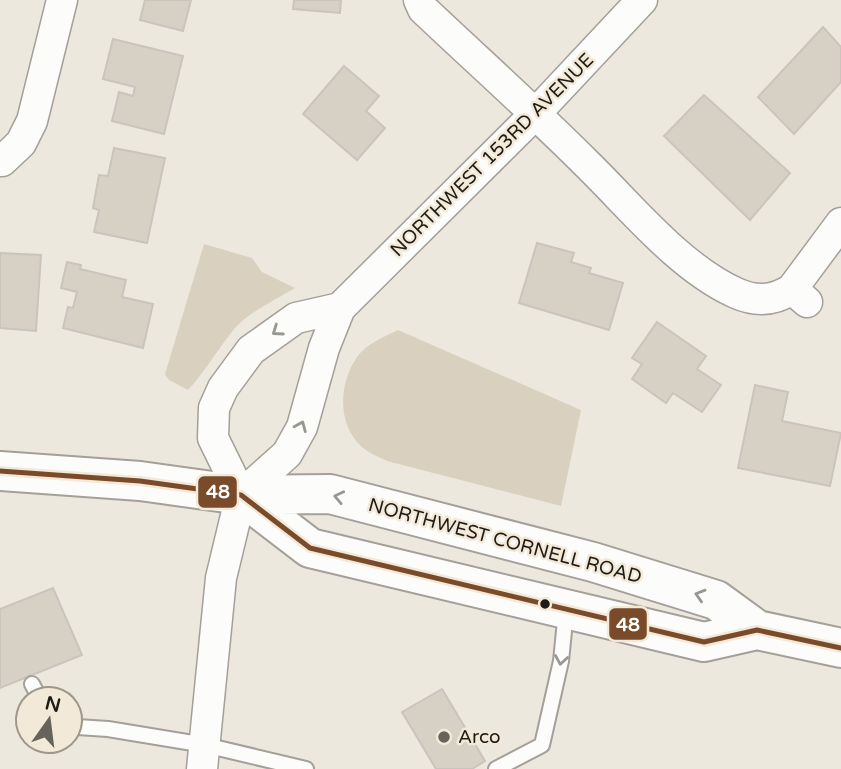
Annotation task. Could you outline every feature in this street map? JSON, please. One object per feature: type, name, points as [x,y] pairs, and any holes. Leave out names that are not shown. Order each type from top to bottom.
[{"type":"main road","name":"NORTHWEST CORNELL ROAD","points":[[0,471],[140,481],[241,495],[330,494],[593,562],[716,600],[758,630],[841,648]]},
{"type":"main road","name":"NORTHWEST CORNELL ROAD","points":[[241,495],[310,548],[704,642],[758,630]]},
{"type":"street","points":[[5,165],[21,143],[32,121],[62,0]]},
{"type":"street","points":[[419,0],[423,9],[536,113],[689,264],[738,294],[768,300],[782,296],[799,296],[841,223]]},
{"type":"street","name":"NORTHWEST 153RD AVENUE","points":[[241,495],[287,454],[302,427],[324,348],[340,308],[536,113],[642,0]]},
{"type":"street","points":[[203,757],[221,579],[241,495],[213,438],[214,408],[223,388],[251,349],[296,318],[340,308]]},
{"type":"lane","points":[[496,769],[542,745],[561,661],[566,610]]},
{"type":"lane","points":[[84,727],[108,729],[203,757],[306,769]]},
{"type":"shaded area","points":[[204,244],[252,258],[262,272],[295,288],[241,322],[188,390],[169,380],[165,374]]},
{"type":"shaded area","points":[[398,330],[581,410],[561,506],[387,461],[363,448],[354,439],[344,416],[343,404],[351,367],[365,348]]},
{"type":"building","points":[[145,0],[191,0],[183,31],[140,20]]},
{"type":"building","points":[[294,0],[341,0],[340,13],[293,9]]},
{"type":"building","points":[[823,27],[841,47],[841,82],[794,134],[758,97]]},
{"type":"building","points":[[113,39],[183,56],[164,134],[112,121],[119,92],[133,96],[135,87],[103,79]]},
{"type":"building","points":[[344,66],[379,96],[366,111],[385,128],[357,160],[303,114]]},
{"type":"building","points":[[704,95],[790,173],[750,220],[664,136]]},
{"type":"building","points":[[114,148],[165,158],[147,243],[94,232],[99,210],[93,208],[99,175],[108,176]]},
{"type":"building","points":[[537,243],[574,253],[571,262],[591,268],[589,273],[623,283],[609,330],[519,303]]},
{"type":"building","points":[[0,253],[41,255],[36,331],[0,328]]},
{"type":"building","points":[[67,262],[81,265],[80,269],[126,280],[122,297],[153,304],[143,348],[63,328],[68,307],[73,308],[77,292],[61,288]]},
{"type":"building","points":[[657,322],[706,356],[697,369],[721,385],[702,412],[673,393],[666,403],[632,379],[642,364],[632,358]]},
{"type":"building","points":[[755,385],[788,392],[782,421],[841,433],[830,486],[738,468]]},
{"type":"building","points":[[53,588],[82,655],[0,688],[0,609]]},
{"type":"building","name":"Arco","points":[[442,689],[485,761],[472,769],[436,769],[402,712]]},
{"type":"transit line","name":"48","points":[[0,471],[140,481],[241,495],[310,548],[704,642],[757,630],[841,648]]},
{"type":"place","name":"Arco","points":[[444,737]]}]
